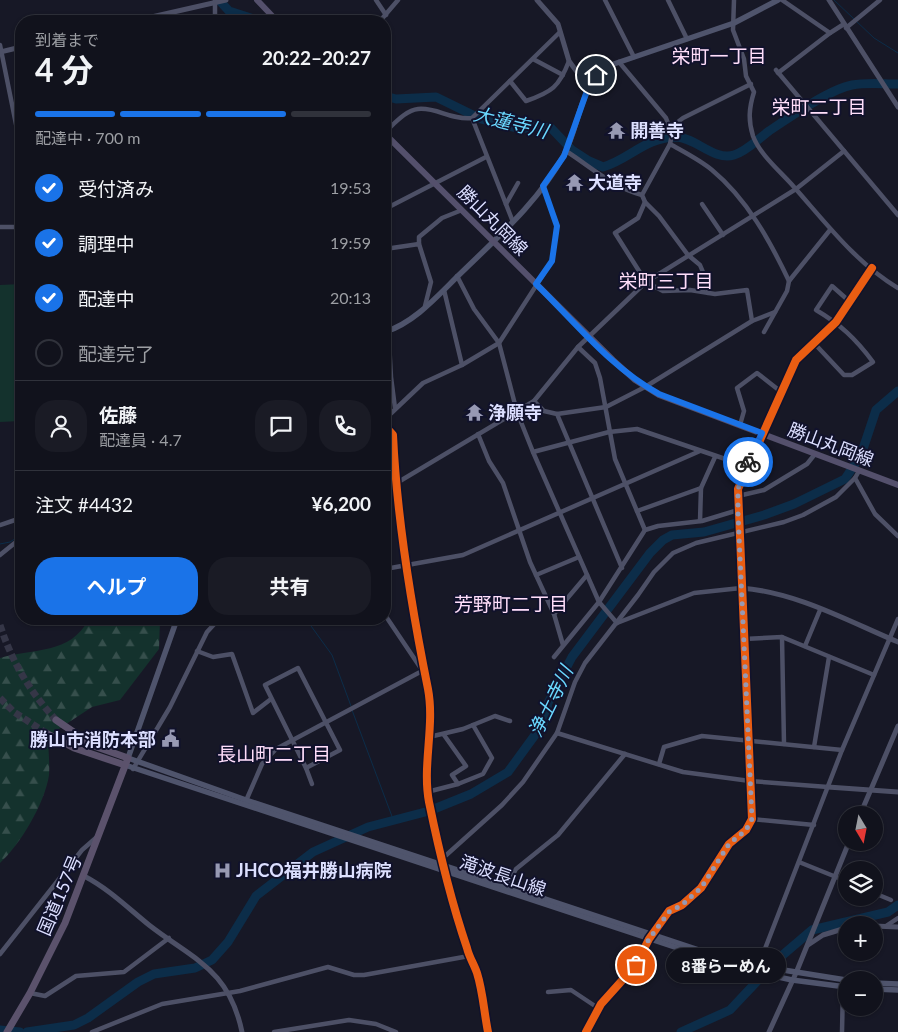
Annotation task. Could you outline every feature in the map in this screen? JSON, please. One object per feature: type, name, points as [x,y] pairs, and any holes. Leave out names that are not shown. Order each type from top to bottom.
[{"type":"highway","points":[[56,720],[94,746],[127,761]]},
{"type":"highway","points":[[46,734],[74,748],[127,761]]},
{"type":"highway","name":"国道157号","points":[[7,1032],[30,993],[65,923],[127,761]]},
{"type":"main road","points":[[257,0],[270,15]]},
{"type":"main road","points":[[391,330],[405,323],[444,290],[513,222],[543,186],[566,151],[588,88],[596,75],[605,67],[734,23],[778,0]]},
{"type":"main road","name":"勝山丸岡線","points":[[391,139],[588,336],[624,371],[645,386],[659,394],[898,485]]},
{"type":"main road","points":[[127,761],[174,625]]},
{"type":"main road","name":"滝波長山線","points":[[127,761],[137,762],[245,803]]},
{"type":"main road","name":"滝波長山線","points":[[127,761],[133,769],[374,843],[445,869],[650,937],[758,968],[774,976],[838,986]]},
{"type":"main road","name":"滝波長山線","points":[[325,829],[367,846],[506,887],[650,937]]},
{"type":"main road","name":"滝波長山線","points":[[758,968],[838,979]]},
{"type":"main road","points":[[883,983],[898,984]]},
{"type":"main road","points":[[883,989],[898,990]]},
{"type":"street","points":[[161,15],[226,0]]},
{"type":"street","points":[[376,0],[386,15],[398,0]]},
{"type":"street","points":[[537,0],[558,24],[569,60],[588,88]]},
{"type":"street","points":[[605,0],[634,57]]},
{"type":"street","points":[[668,0],[687,39]]},
{"type":"street","points":[[734,0],[733,30],[744,59],[746,76],[754,92],[748,118],[754,138],[768,158],[830,230],[872,268],[898,288]]},
{"type":"street","points":[[782,0],[830,33]]},
{"type":"street","points":[[829,0],[898,107]]},
{"type":"street","points":[[880,0],[845,26],[830,33],[777,72],[898,215]]},
{"type":"street","points":[[215,15],[216,1]]},
{"type":"street","points":[[391,128],[405,115],[418,109],[435,111],[458,119],[472,118],[560,32]]},
{"type":"street","points":[[0,45],[15,120]]},
{"type":"street","points":[[1,52],[15,48]]},
{"type":"street","points":[[533,59],[564,75]]},
{"type":"street","points":[[510,81],[526,101],[549,93],[564,75],[569,60]]},
{"type":"street","points":[[619,62],[666,118],[672,134],[670,144],[642,195]]},
{"type":"street","points":[[670,128],[683,118],[751,84]]},
{"type":"street","points":[[472,118],[513,222]]},
{"type":"street","points":[[670,144],[711,169],[732,189],[753,216],[789,281]]},
{"type":"street","points":[[566,151],[585,163],[603,178],[630,192],[642,195]]},
{"type":"street","points":[[395,484],[534,401],[588,336],[646,282],[796,189],[844,151]]},
{"type":"street","points":[[391,207],[486,157]]},
{"type":"street","points":[[506,204],[518,183]]},
{"type":"street","points":[[391,412],[423,382],[462,365],[499,343],[552,261],[557,226],[543,186]]},
{"type":"street","points":[[642,195],[645,202],[659,216],[688,256],[700,265],[708,284],[708,293]]},
{"type":"street","points":[[645,202],[638,218],[615,233],[646,282],[663,291],[690,290],[715,294],[747,290],[752,320]]},
{"type":"street","points":[[702,204],[724,235]]},
{"type":"street","points":[[425,306],[431,282],[418,244],[419,237],[442,218],[462,210]]},
{"type":"street","points":[[0,228],[15,227]]},
{"type":"street","points":[[764,332],[787,291],[789,281],[830,230]]},
{"type":"street","points":[[391,249],[418,244]]},
{"type":"street","points":[[586,1032],[598,1008],[636,965],[650,937],[669,912],[682,905],[701,888],[729,844],[746,830],[752,819],[738,489],[746,466],[796,360],[836,322],[872,268]]},
{"type":"street","points":[[457,276],[474,309],[499,343],[517,412],[533,452],[600,603],[616,623]]},
{"type":"street","points":[[813,342],[844,375],[852,375],[873,362],[856,339],[836,322],[816,310],[832,286],[849,300]]},
{"type":"street","points":[[444,290],[462,365]]},
{"type":"street","points":[[534,401],[544,411],[557,414],[606,407],[645,386],[752,320],[776,312]]},
{"type":"street","points":[[578,347],[595,363],[606,407],[615,458],[645,530]]},
{"type":"street","points":[[740,425],[744,411],[737,388],[757,373],[780,392]]},
{"type":"street","points":[[391,377],[395,408]]},
{"type":"street","points":[[557,414],[567,443],[622,568]]},
{"type":"street","points":[[533,452],[609,432],[637,429],[746,466]]},
{"type":"street","points":[[391,433],[393,435],[395,484],[404,542],[405,566],[422,670],[428,689],[427,792],[445,869],[469,956],[477,972],[488,1032]]},
{"type":"street","points":[[478,434],[489,461],[503,484],[518,531],[554,614],[563,645]]},
{"type":"street","points":[[391,568],[463,555],[559,511],[700,451]]},
{"type":"street","points":[[738,496],[764,490],[807,464],[815,454]]},
{"type":"street","points":[[700,522],[701,488],[715,457]]},
{"type":"street","points":[[443,858],[502,805],[523,782],[557,733],[575,682],[585,662],[654,572],[673,552],[696,543],[784,522],[803,515],[836,497],[855,478],[859,471]]},
{"type":"street","points":[[855,478],[875,514],[898,536]]},
{"type":"street","points":[[637,512],[701,488]]},
{"type":"street","points":[[554,657],[600,603],[645,530],[658,526],[700,522],[738,511]]},
{"type":"street","points":[[0,525],[15,520]]},
{"type":"street","points":[[0,555],[15,543]]},
{"type":"street","points":[[536,576],[579,557]]},
{"type":"street","points":[[554,614],[587,575]]},
{"type":"street","points":[[616,623],[694,593],[741,588],[779,594],[898,642]]},
{"type":"street","points":[[805,646],[820,610]]},
{"type":"street","points":[[758,968],[842,750],[898,619]]},
{"type":"street","points":[[391,624],[422,670]]},
{"type":"street","points":[[133,769],[170,707],[207,632],[213,625]]},
{"type":"street","points":[[744,639],[782,637],[874,675]]},
{"type":"street","points":[[782,637],[784,744]]},
{"type":"street","points":[[197,651],[213,657],[232,654],[253,713],[271,699]]},
{"type":"street","points":[[814,747],[829,656]]},
{"type":"street","points":[[306,768],[340,750],[298,668],[264,685],[306,768],[312,784]]},
{"type":"street","points":[[245,803],[262,764],[276,749],[422,670]]},
{"type":"street","points":[[429,737],[473,725],[495,716],[510,721]]},
{"type":"street","points":[[427,792],[458,784],[483,774],[492,758],[473,725]]},
{"type":"street","points":[[864,806],[898,726]]},
{"type":"street","points":[[557,733],[683,772],[750,781],[898,792]]},
{"type":"street","points":[[444,734],[466,766],[452,775],[458,784]]},
{"type":"street","points":[[660,764],[664,747],[697,737],[749,740],[842,750]]},
{"type":"street","points":[[506,887],[516,869],[558,835],[626,754]]},
{"type":"street","points":[[752,819],[814,825]]},
{"type":"street","points":[[0,954],[82,850],[99,835]]},
{"type":"street","points":[[769,1032],[796,973],[845,851]]},
{"type":"street","points":[[799,862],[838,878]]},
{"type":"street","points":[[84,876],[100,885],[212,970],[229,992],[242,1032]]},
{"type":"street","points":[[883,896],[892,900]]},
{"type":"street","points":[[886,926],[898,918]]},
{"type":"street","points":[[886,926],[898,927]]},
{"type":"street","points":[[806,947],[823,935],[838,930]]},
{"type":"street","points":[[30,993],[45,996],[76,976],[124,972],[169,938]]},
{"type":"street","points":[[92,1032],[162,1004],[229,992],[328,967],[354,975],[364,975],[469,956]]},
{"type":"street","points":[[548,992],[571,990],[598,1008]]},
{"type":"street","points":[[842,1032],[843,1016]]},
{"type":"street","points":[[274,1032],[349,1020],[376,1024],[396,1032]]},
{"type":"green space","points":[[15,284],[15,421],[0,422],[0,285]]},
{"type":"green space","points":[[85,625],[160,625],[159,649],[120,700],[92,707],[48,736],[49,775],[47,786],[37,810],[23,835],[16,846],[0,863],[0,658],[61,645],[81,631]]},
{"type":"waterway","name":"大蓮寺川","points":[[219,0],[229,11],[241,15]]},
{"type":"waterway","points":[[834,0],[874,38],[898,53]]},
{"type":"waterway","name":"大蓮寺川","points":[[391,98],[436,97],[481,119],[521,129],[536,126],[551,128],[572,150],[603,167],[647,144],[666,138],[684,138],[719,155],[734,155],[748,148],[769,131],[832,92],[858,84],[898,84]]},
{"type":"waterway","name":"浄土寺川","points":[[27,1032],[74,1025],[88,1018],[138,982],[154,974],[195,968],[212,960],[228,942],[256,896],[313,852],[368,827],[429,811],[471,794],[508,772],[543,724],[548,703],[572,657],[650,553],[663,540],[672,535],[704,532],[764,515],[794,504],[845,479],[861,455],[876,410],[898,391]]},
{"type":"waterway","points":[[0,544],[15,539]]},
{"type":"waterway","points":[[310,625],[332,655],[351,706]]},
{"type":"waterway","points":[[352,710],[393,819]]},
{"type":"waterway","points":[[681,1032],[730,1010],[778,959],[812,930],[888,912],[898,905]]},
{"type":"waterway","name":"浄土寺川","points":[[0,1030],[20,1032]]},
{"type":"tunnel","points":[[0,625],[10,652],[23,676],[38,699],[56,720]]},
{"type":"tunnel","points":[[0,698],[14,712],[46,733]]},
{"type":"cycle path","points":[[586,1032],[601,1004],[636,965],[649,939],[669,911],[682,905],[701,888],[729,844],[746,830],[752,819],[738,489],[796,360],[836,322],[872,268]]},
{"type":"cycle path","points":[[391,433],[393,435],[406,563],[430,703],[427,774],[429,802],[451,894],[479,980],[488,1032]]},
{"type":"way so far","points":[[636,965],[649,939],[669,912],[682,905],[701,888],[729,844],[746,830],[752,819],[738,513],[738,489],[748,462]]},
{"type":"place","name":"開善寺","points":[[616,130]]},
{"type":"place","name":"大道寺","points":[[574,182]]},
{"type":"place","name":"浄願寺","points":[[474,412]]},
{"type":"place","name":"勝山市消防本部","points":[[170,739]]},
{"type":"place","name":"JHCO福井勝山病院","points":[[222,870]]},
{"type":"place","name":"8番らーめん","points":[[636,965]]},
{"type":"district","name":"栄町一丁目","points":[[719,55]]},
{"type":"district","name":"栄町二丁目","points":[[819,106]]},
{"type":"district","name":"栄町三丁目","points":[[666,280]]},
{"type":"district","name":"芳野町二丁目","points":[[511,603]]},
{"type":"district","name":"長山町二丁目","points":[[274,753]]},
{"type":"route","points":[[596,75],[588,88],[564,156],[543,186],[557,226],[552,261],[536,284],[624,371],[645,386],[659,394],[762,433],[748,462]]}]
